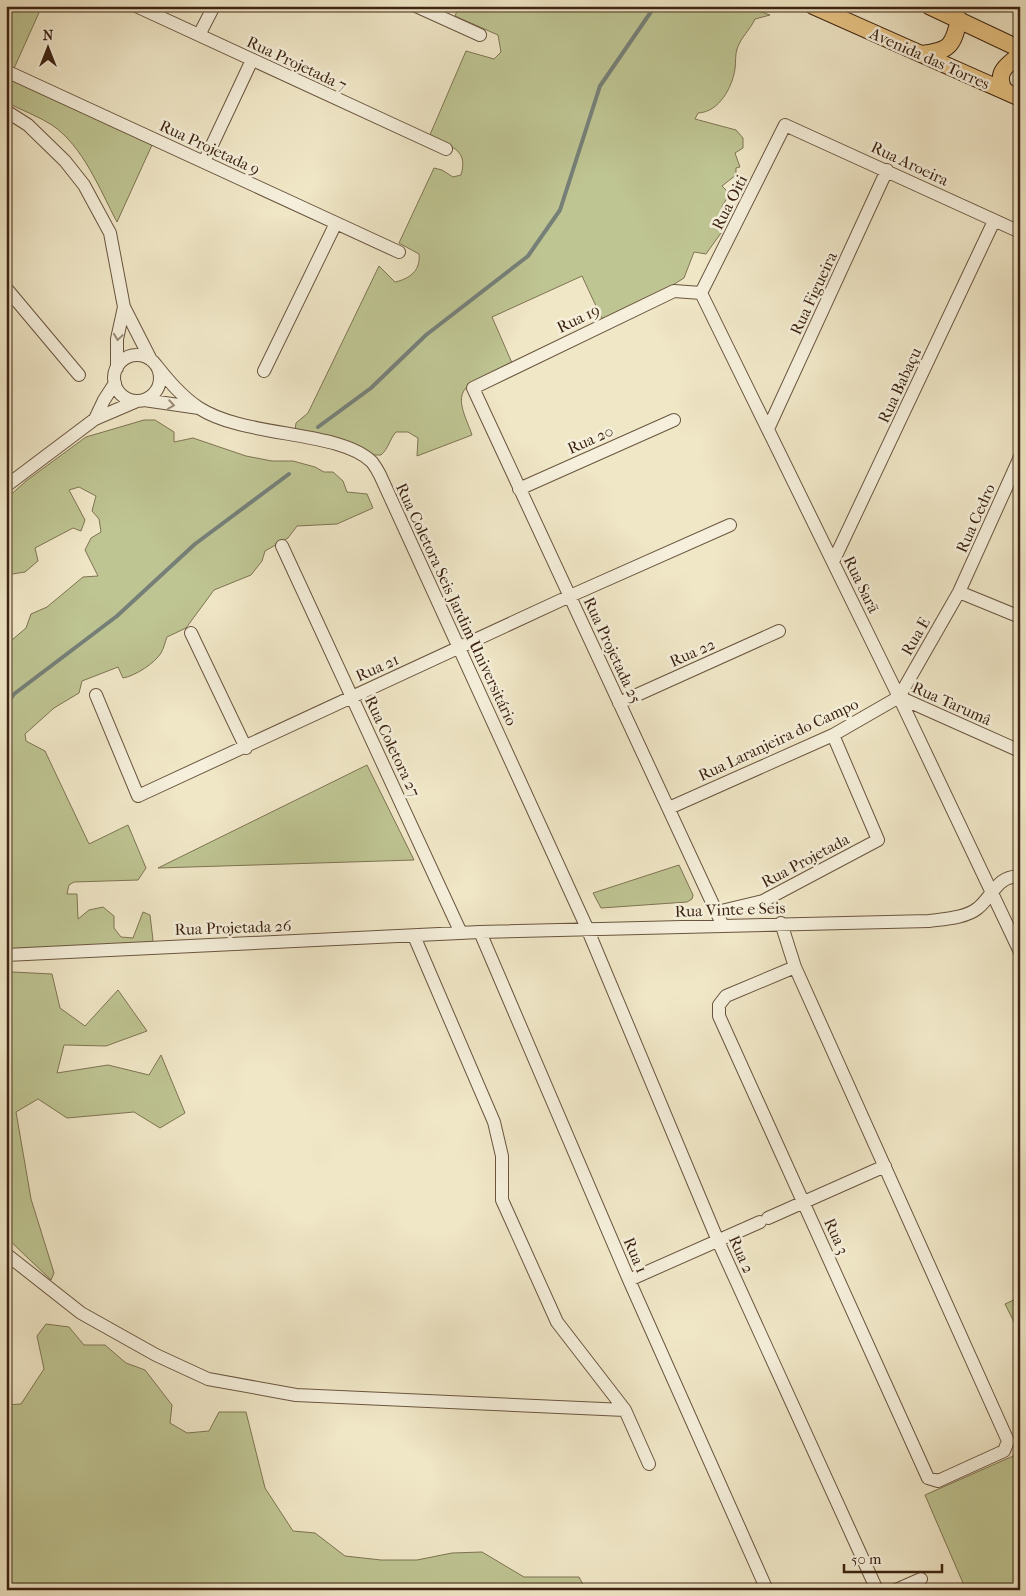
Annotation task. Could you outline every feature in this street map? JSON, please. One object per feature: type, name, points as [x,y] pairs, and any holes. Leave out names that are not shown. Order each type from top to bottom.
[{"type":"main road","name":"Avenida das Torres","points":[[813,6],[1012,94]]},
{"type":"main road","points":[[930,6],[1020,49]]},
{"type":"main road","points":[[921,54],[940,52],[949,46],[955,38],[959,19]]},
{"type":"main road","points":[[1012,94],[1000,84],[1000,76],[1003,69],[1020,55]]},
{"type":"street","name":"Rua Projetada 7","points":[[136,6],[446,149]]},
{"type":"street","points":[[199,35],[214,6]]},
{"type":"street","points":[[416,6],[480,35]]},
{"type":"street","points":[[204,162],[252,60]]},
{"type":"street","name":"Rua Projetada 9","points":[[6,71],[399,252]]},
{"type":"street","points":[[6,111],[28,125],[65,161],[84,185],[110,233],[124,307],[159,371],[159,386],[151,397],[95,419],[6,486]]},
{"type":"street","name":"Rua Aroeira","points":[[785,125],[1020,232]]},
{"type":"street","name":"Rua Oiti","points":[[701,293],[785,125]]},
{"type":"street","name":"Rua Figueira","points":[[768,429],[887,170]]},
{"type":"street","name":"Rua Babaçu","points":[[833,562],[994,221]]},
{"type":"street","points":[[264,371],[336,223]]},
{"type":"street","points":[[6,288],[79,375]]},
{"type":"street","name":"Rua 19","points":[[472,388],[674,291],[701,293]]},
{"type":"street","name":"Rua Sarã","points":[[701,293],[899,697],[1020,952]]},
{"type":"street","points":[[95,419],[115,383],[117,339],[124,307]]},
{"type":"street","points":[[117,368],[128,357],[144,356],[153,362],[169,381],[199,408]]},
{"type":"street","points":[[115,383],[123,396],[140,401],[199,408]]},
{"type":"street","name":"Rua Projetada 25","points":[[472,388],[724,926]]},
{"type":"street","name":"Rua Coletora Seis Jardim Universitário","points":[[199,408],[249,428],[338,444],[360,454],[373,463],[460,648],[587,928]]},
{"type":"street","name":"Rua 20","points":[[519,488],[674,420]]},
{"type":"street","name":"Rua Cedro","points":[[959,592],[1020,457]]},
{"type":"street","name":"Rua 21","points":[[96,695],[138,796],[246,748],[352,696],[570,596],[730,525]]},
{"type":"street","name":"Rua Coletora 27","points":[[282,546],[461,933]]},
{"type":"street","points":[[959,592],[1020,617]]},
{"type":"street","name":"Rua E","points":[[899,697],[959,592]]},
{"type":"street","name":"Rua 22","points":[[619,703],[779,631]]},
{"type":"street","points":[[191,633],[246,748]]},
{"type":"street","name":"Rua Laranjeira do Campo","points":[[668,808],[832,735],[899,697]]},
{"type":"street","name":"Rua Tarumâ","points":[[899,697],[1020,751]]},
{"type":"street","name":"Rua Projetada","points":[[717,912],[762,901],[878,840],[832,735]]},
{"type":"street","name":"Rua Vinte e Seis","points":[[461,933],[946,919],[978,908],[1005,879],[1020,877]]},
{"type":"street","points":[[629,1280],[885,1166],[795,967],[780,923]]},
{"type":"street","name":"Rua 2","points":[[587,928],[718,1241],[877,1590]]},
{"type":"street","name":"Rua 1","points":[[480,932],[629,1280],[767,1590]]},
{"type":"street","name":"Rua Projetada 26","points":[[6,955],[238,942],[461,933]]},
{"type":"street","points":[[414,936],[494,1122],[502,1156],[502,1200],[557,1322],[625,1410],[649,1464]]},
{"type":"street","name":"Rua 3","points":[[795,967],[726,996],[721,1000],[718,1011],[928,1478],[938,1481],[1004,1451],[1008,1441],[885,1166]]},
{"type":"street","points":[[6,1254],[81,1313],[156,1355],[208,1379],[296,1395],[625,1410]]},
{"type":"street","points":[[896,1590],[921,1580]]},
{"type":"green space","points":[[6,6],[42,6],[11,75],[6,73]]},
{"type":"green space","points":[[459,6],[744,6],[770,15],[755,19],[741,41],[736,51],[735,69],[731,84],[723,98],[712,108],[698,113],[695,119],[736,130],[743,138],[743,148],[735,153],[740,167],[736,168],[736,175],[722,186],[730,194],[722,206],[727,218],[721,233],[706,254],[694,252],[684,278],[660,293],[602,319],[582,276],[492,317],[512,363],[467,387],[463,392],[463,409],[472,435],[417,456],[418,438],[408,432],[396,432],[381,455],[371,455],[295,431],[296,423],[308,413],[379,266],[395,282],[405,279],[416,270],[419,254],[399,243],[434,168],[442,170],[453,177],[461,175],[463,166],[460,153],[456,149],[429,137],[466,51],[494,59],[501,52],[498,35],[455,16]]},
{"type":"green space","points":[[6,78],[152,145],[117,222],[90,169],[82,156],[63,134],[52,125],[6,102]]},
{"type":"green space","points":[[144,420],[155,420],[174,432],[174,442],[193,438],[246,456],[272,461],[293,461],[315,467],[324,472],[333,472],[343,481],[347,492],[367,494],[373,508],[337,524],[297,526],[288,538],[265,551],[262,561],[251,575],[214,590],[186,628],[167,637],[161,653],[150,665],[133,675],[123,678],[118,667],[82,681],[79,693],[54,708],[25,734],[26,741],[45,751],[89,844],[128,825],[146,868],[138,880],[74,882],[69,885],[67,894],[77,894],[78,919],[89,910],[103,907],[114,916],[114,928],[121,937],[133,938],[143,912],[150,915],[153,940],[149,946],[6,953],[6,645],[26,628],[31,614],[47,607],[83,577],[98,576],[85,550],[91,538],[101,532],[99,519],[92,511],[96,496],[79,487],[69,490],[85,520],[81,531],[73,528],[35,548],[38,561],[25,572],[6,575],[6,499],[26,481],[86,437]]},
{"type":"green space","points":[[367,765],[414,860],[158,868]]},
{"type":"green space","points":[[679,865],[693,895],[692,899],[687,902],[601,908],[593,893]]},
{"type":"green space","points":[[12,972],[52,974],[60,1008],[85,1026],[118,990],[147,1031],[106,1046],[64,1045],[57,1073],[108,1065],[149,1075],[161,1055],[185,1113],[160,1128],[134,1112],[67,1118],[38,1099],[16,1112],[31,1199],[54,1273],[51,1280],[6,1237],[6,982]]},
{"type":"green space","points":[[1020,1297],[1020,1334],[1005,1304]]},
{"type":"green space","points":[[46,1324],[69,1327],[84,1345],[105,1345],[126,1363],[145,1370],[172,1405],[170,1423],[187,1433],[209,1431],[219,1412],[246,1412],[265,1488],[293,1531],[315,1533],[345,1556],[381,1560],[417,1560],[452,1553],[482,1552],[524,1577],[579,1577],[586,1590],[6,1590],[6,1405],[21,1404],[44,1369],[37,1336]]},
{"type":"green space","points":[[1020,1453],[1020,1590],[966,1590],[925,1495]]},
{"type":"waterway","points":[[318,427],[371,388],[426,335],[528,256],[560,210],[600,86],[655,6]]},
{"type":"waterway","points":[[6,705],[14,694],[117,616],[195,544],[289,474]]}]
